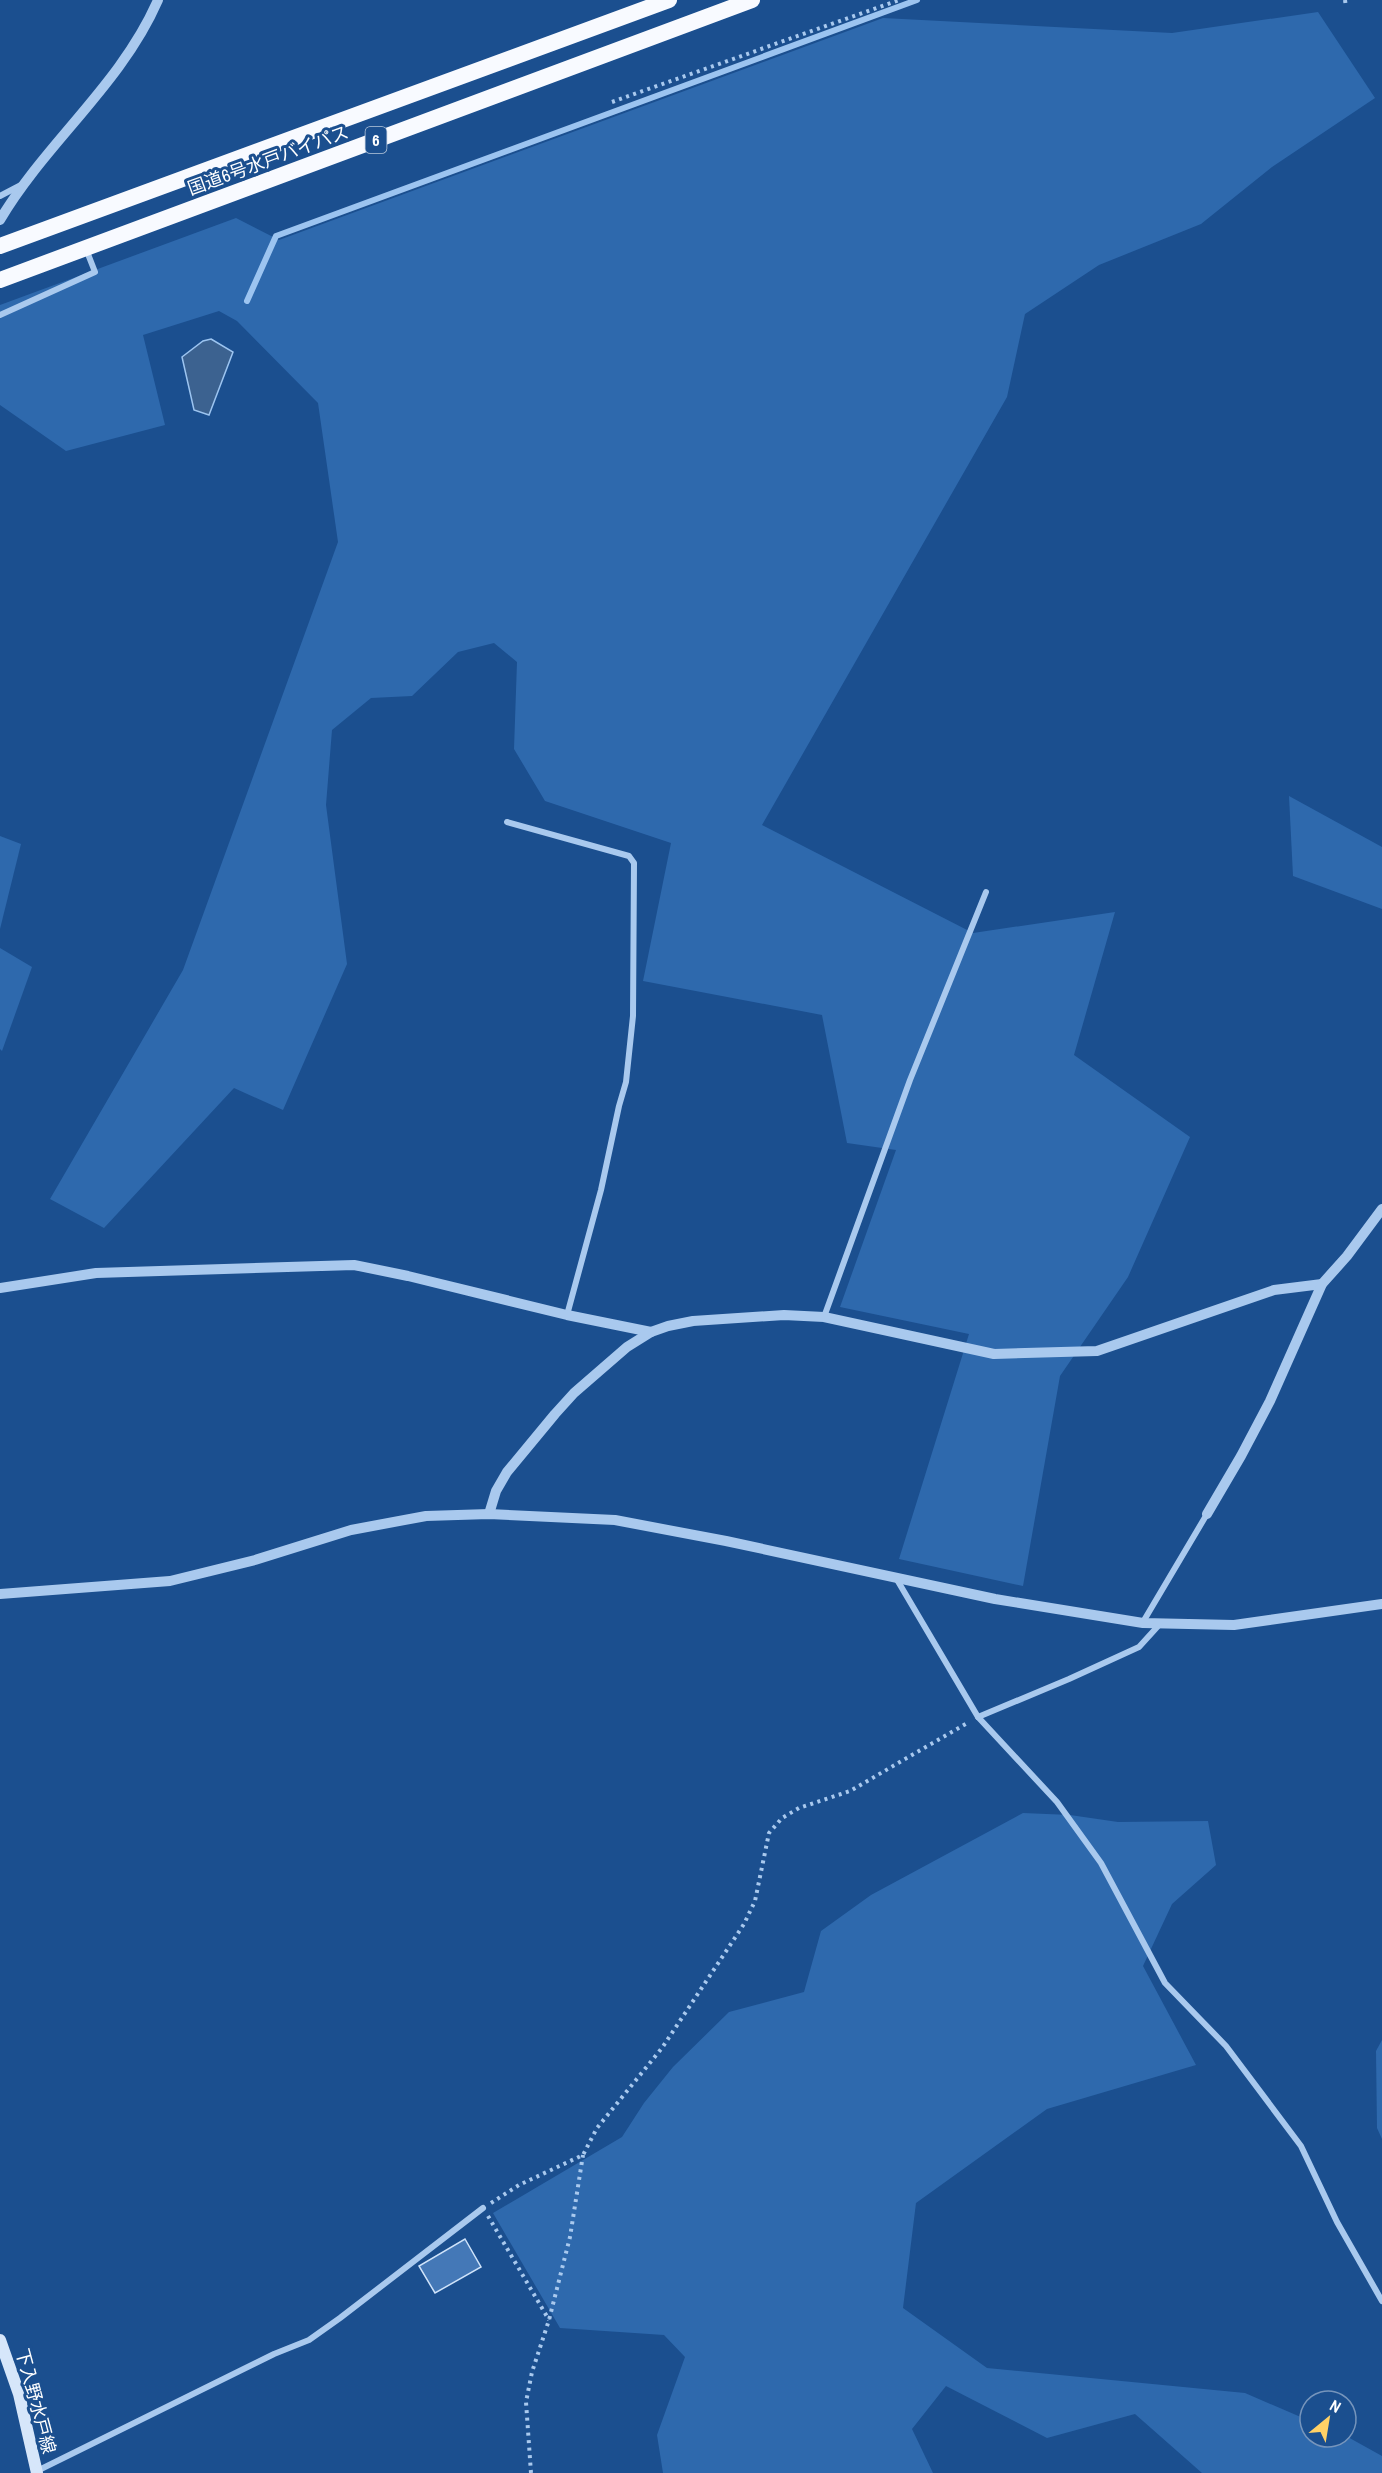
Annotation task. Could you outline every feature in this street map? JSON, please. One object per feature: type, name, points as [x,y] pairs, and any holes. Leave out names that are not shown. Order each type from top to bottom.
[{"type":"highway","name":"国道6号水戸バイパス","points":[[0,246],[669,0]]},
{"type":"highway","name":"国道6号水戸バイパス","points":[[0,280],[753,0]]},
{"type":"main road","name":"下入野水戸線","points":[[0,2340],[19,2394],[35,2472]]},
{"type":"street","points":[[0,220],[23,183],[111,78],[150,18],[158,0]]},
{"type":"street","points":[[0,196],[23,183]]},
{"type":"street","points":[[0,315],[95,272],[86,248]]},
{"type":"street","points":[[507,822],[629,855],[634,863],[633,1016],[626,1082],[601,1191],[567,1315]]},
{"type":"street","points":[[824,1317],[910,1080],[986,892]]},
{"type":"street","points":[[1143,1623],[1241,1456],[1270,1401],[1322,1284],[1347,1256],[1382,1209]]},
{"type":"street","points":[[0,1288],[96,1273],[354,1265],[567,1315],[651,1332]]},
{"type":"street","points":[[489,1514],[496,1491],[507,1472],[555,1414],[603,1367],[627,1347],[651,1332],[693,1321],[784,1315],[824,1317],[994,1354],[1097,1351],[1274,1290],[1322,1284]]},
{"type":"street","points":[[0,1594],[170,1581],[255,1560],[351,1530],[426,1516],[489,1514],[615,1520],[726,1540],[995,1599],[1143,1623],[1234,1625],[1382,1604]]},
{"type":"street","points":[[896,1578],[978,1717],[1057,1802],[1101,1863],[1165,1983],[1226,2046],[1301,2146],[1337,2223],[1382,2301]]},
{"type":"street","points":[[978,1717],[1070,1679],[1139,1647],[1159,1624]]},
{"type":"street","points":[[35,2472],[274,2354],[309,2340],[483,2208]]},
{"type":"path","points":[[612,102],[899,0]]},
{"type":"path","points":[[1344,0],[1346,7]]},
{"type":"path","points":[[531,2473],[526,2402],[532,2372],[549,2320],[570,2238],[583,2155],[597,2128],[662,2048],[744,1924],[755,1900],[769,1833],[782,1818],[799,1808],[850,1791],[978,1717]]},
{"type":"path","points":[[549,2320],[483,2208],[519,2185],[583,2155]]},
{"type":"shaded area","points":[[1318,12],[1375,98],[1272,167],[1201,224],[1099,265],[1025,314],[1007,397],[762,825],[973,933],[1115,912],[1074,1055],[1190,1137],[1128,1277],[1060,1376],[1023,1586],[899,1559],[969,1334],[840,1307],[896,1150],[847,1143],[822,1015],[643,981],[671,843],[545,801],[514,749],[517,662],[494,643],[458,652],[412,696],[371,698],[332,730],[326,805],[347,964],[283,1110],[234,1088],[104,1228],[50,1199],[183,970],[338,542],[318,403],[237,321],[219,311],[143,335],[165,425],[66,451],[0,405],[0,305],[236,218],[279,240],[883,18],[1172,33]]},
{"type":"shaded area","points":[[211,339],[233,352],[209,415],[194,410],[182,357],[203,341]]},
{"type":"shaded area","points":[[1289,796],[1382,847],[1382,909],[1293,876]]},
{"type":"shaded area","points":[[0,836],[21,844],[0,929]]},
{"type":"shaded area","points":[[0,948],[32,967],[2,1051],[0,1049]]},
{"type":"shaded area","points":[[1023,1813],[1070,1815],[1118,1822],[1208,1821],[1216,1865],[1172,1904],[1143,1966],[1196,2065],[1047,2109],[916,2203],[903,2308],[987,2368],[1245,2393],[1298,2416],[1298,2449],[1358,2449],[1358,2443],[1382,2456],[1382,2473],[1202,2473],[1135,2414],[1047,2438],[946,2386],[912,2429],[933,2473],[663,2473],[657,2435],[685,2357],[664,2335],[560,2328],[493,2213],[622,2137],[644,2103],[673,2067],[729,2012],[804,1992],[821,1931],[871,1895]]},
{"type":"shaded area","points":[[1382,2040],[1382,2139],[1377,2128],[1376,2051]]},
{"type":"building","points":[[465,2239],[481,2267],[435,2293],[419,2266]]},
{"type":"waterway","points":[[247,301],[276,236],[917,0]]}]
